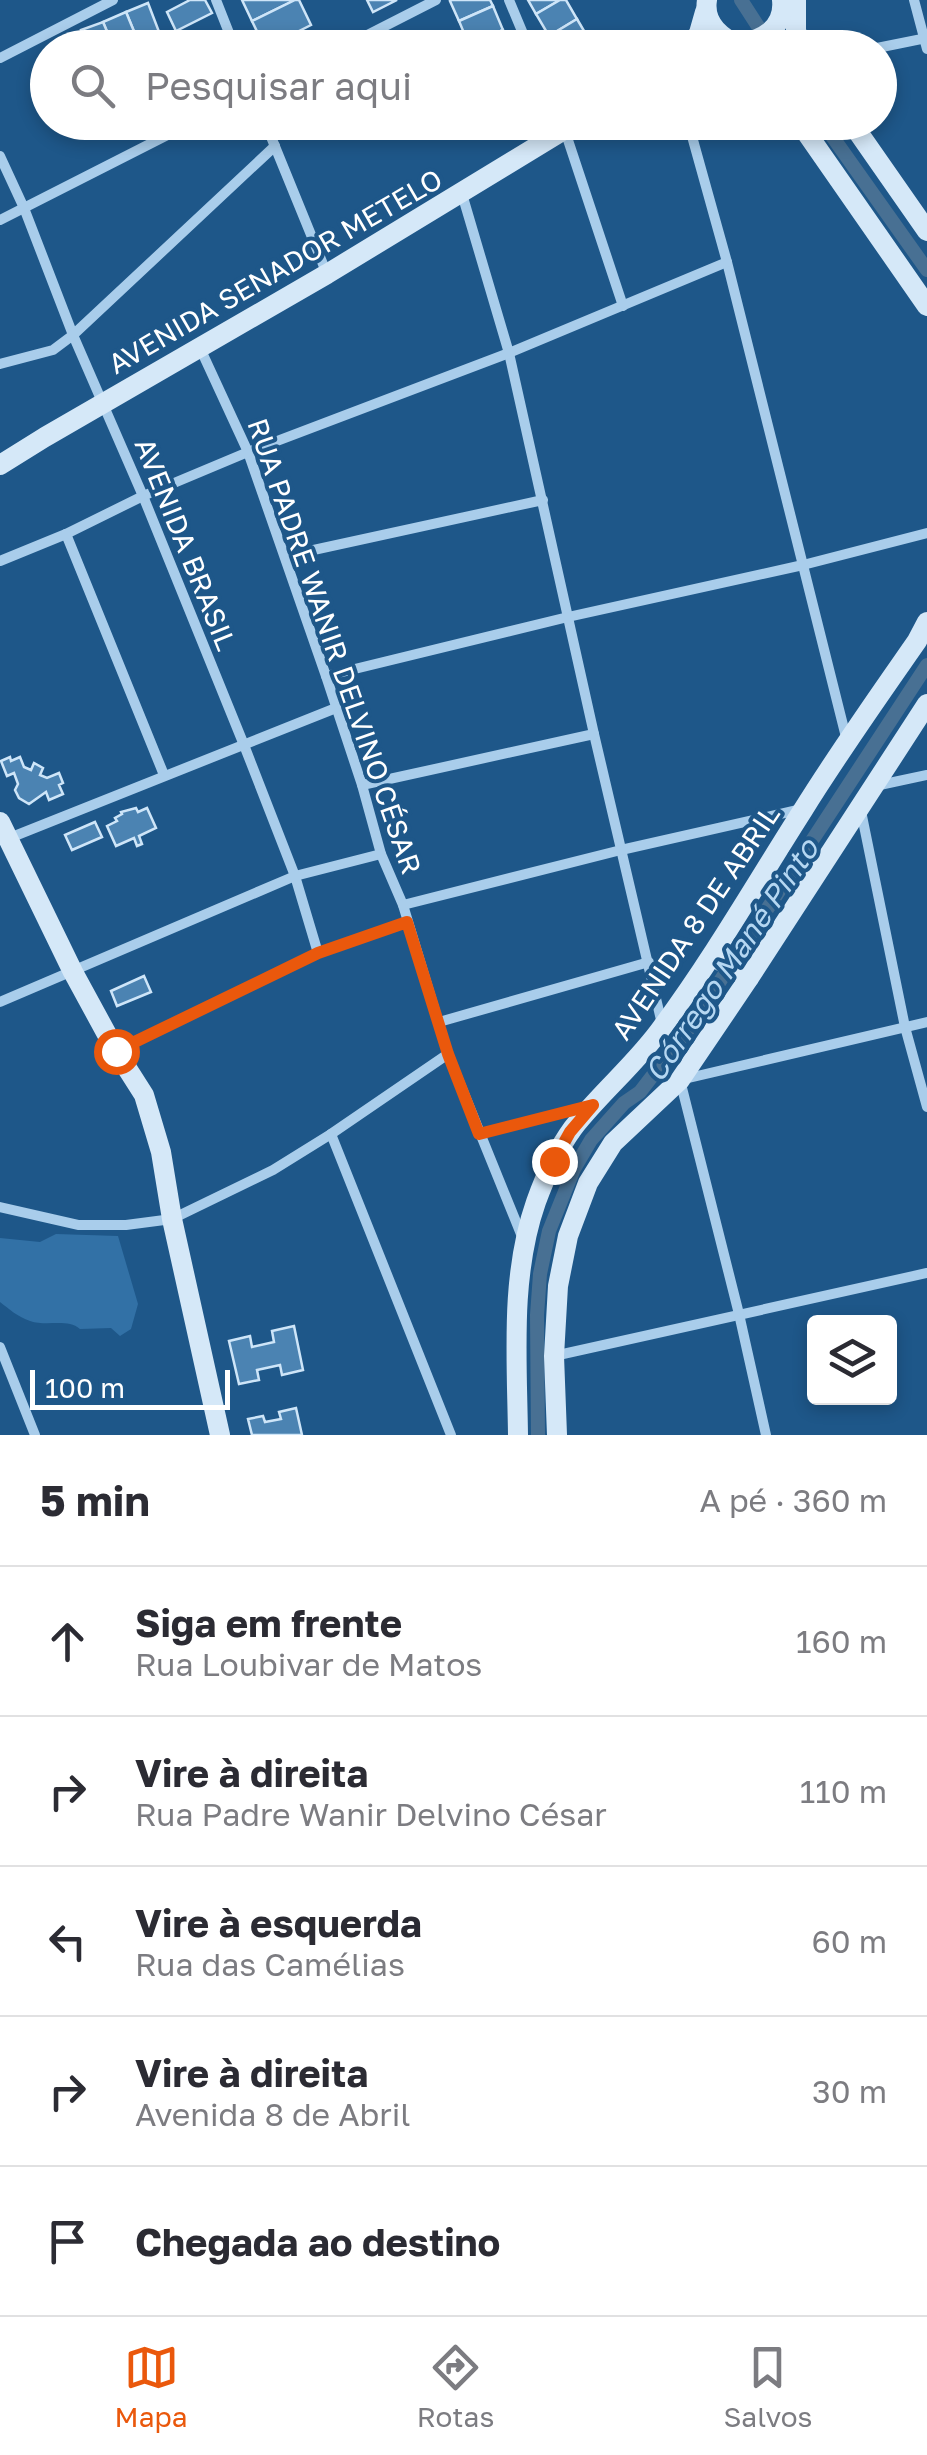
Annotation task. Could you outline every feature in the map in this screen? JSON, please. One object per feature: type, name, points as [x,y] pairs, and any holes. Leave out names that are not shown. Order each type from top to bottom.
[{"type":"main road","points":[[706,6],[718,30]]},
{"type":"main road","name":"AVENIDA SENADOR METELO","points":[[0,466],[462,194],[545,140]]},
{"type":"main road","points":[[812,140],[927,306]]},
{"type":"main road","points":[[864,140],[927,231]]},
{"type":"main road","name":"AVENIDA 8 DE ABRIL","points":[[557,1435],[555,1312],[562,1262],[588,1182],[613,1143],[680,1080],[803,809],[927,622]]},
{"type":"main road","name":"AVENIDA 8 DE ABRIL","points":[[518,1435],[517,1335],[524,1243],[536,1203],[570,1132],[637,1061],[662,1028],[731,967],[860,807],[927,704]]},
{"type":"main road","points":[[3,834],[73,972],[144,1094],[161,1152],[172,1220],[220,1435]]},
{"type":"street","points":[[55,30],[113,0]]},
{"type":"street","points":[[216,0],[228,30]]},
{"type":"street","points":[[377,30],[436,0]]},
{"type":"street","points":[[509,0],[522,30]]},
{"type":"street","points":[[897,45],[926,41],[914,0]]},
{"type":"street","points":[[0,58],[30,43]]},
{"type":"street","points":[[0,220],[157,140]]},
{"type":"street","points":[[272,140],[327,274]]},
{"type":"street","points":[[573,140],[623,306]]},
{"type":"street","points":[[693,140],[848,742]]},
{"type":"street","points":[[0,364],[53,350],[274,146]]},
{"type":"street","name":"AVENIDA BRASIL","points":[[0,156],[244,745],[295,876],[318,953]]},
{"type":"street","points":[[462,194],[510,353],[662,1028]]},
{"type":"street","points":[[0,561],[248,452],[510,353],[727,262]]},
{"type":"street","name":"RUA PADRE WANIR DELVINO CÉSAR","points":[[200,348],[248,452],[286,556],[381,854],[403,904],[448,1054],[524,1243]]},
{"type":"street","points":[[286,556],[543,500]]},
{"type":"street","points":[[326,676],[803,565],[927,532]]},
{"type":"street","points":[[66,534],[164,775]]},
{"type":"street","points":[[3,834],[336,708]]},
{"type":"street","points":[[362,785],[594,734]]},
{"type":"street","points":[[874,786],[927,774]]},
{"type":"street","points":[[860,807],[904,1027],[927,1108]]},
{"type":"street","points":[[403,904],[803,809]]},
{"type":"street","points":[[0,1002],[295,876],[381,854]]},
{"type":"street","points":[[116,1051],[318,953],[407,922]]},
{"type":"street","points":[[439,1022],[648,962]]},
{"type":"street","points":[[766,1435],[680,1080],[927,1022]]},
{"type":"street","points":[[0,1207],[79,1224],[126,1225],[172,1220],[272,1170],[448,1054]]},
{"type":"street","points":[[479,1134],[593,1105]]},
{"type":"street","points":[[331,1134],[451,1435]]},
{"type":"street","points":[[554,1356],[927,1274]]},
{"type":"street","points":[[0,1347],[35,1435]]},
{"type":"shaded area","points":[[56,1234],[118,1236],[138,1304],[131,1329],[120,1336],[111,1328],[80,1329],[69,1324],[36,1323],[0,1302],[0,1238],[40,1242]]},
{"type":"building","points":[[190,0],[205,0],[212,13],[176,30],[167,12]]},
{"type":"building","points":[[242,0],[295,0],[252,21]]},
{"type":"building","points":[[299,0],[311,25],[301,30],[256,30],[252,21]]},
{"type":"building","points":[[367,0],[397,0],[373,12]]},
{"type":"building","points":[[452,0],[490,0],[493,6],[459,21]]},
{"type":"building","points":[[528,0],[560,0],[536,14]]},
{"type":"building","points":[[566,0],[577,19],[559,30],[545,30],[536,14]]},
{"type":"building","points":[[148,3],[158,30],[133,30],[126,12]]},
{"type":"building","points":[[493,6],[503,30],[463,30],[459,21]]},
{"type":"building","points":[[126,12],[133,30],[106,30],[103,22]]},
{"type":"building","points":[[577,19],[584,30],[559,30]]},
{"type":"building","points":[[103,22],[106,30],[81,30]]},
{"type":"building","points":[[10,757],[11,761],[20,757],[24,767],[31,770],[34,763],[43,768],[40,775],[47,778],[59,773],[63,794],[49,800],[46,792],[29,804],[19,798],[14,773],[7,776],[1,761]]},
{"type":"building","points":[[136,808],[138,812],[147,808],[156,828],[139,836],[142,844],[137,846],[134,838],[116,846],[107,826],[117,821],[115,818],[121,812]]},
{"type":"building","points":[[95,822],[102,837],[72,850],[65,835]]},
{"type":"building","points":[[144,976],[151,992],[117,1006],[111,991]]},
{"type":"building","points":[[294,1326],[303,1370],[282,1375],[280,1365],[257,1370],[259,1380],[239,1384],[229,1341],[250,1336],[252,1347],[274,1342],[272,1331]]},
{"type":"building","points":[[296,1408],[302,1435],[252,1435],[248,1419],[281,1419],[279,1412]]},
{"type":"waterway","name":"Córrego Mané Pinto","points":[[741,0],[760,30]]},
{"type":"waterway","name":"Córrego Mané Pinto","points":[[835,140],[927,270]]},
{"type":"waterway","name":"Córrego Mané Pinto","points":[[538,1435],[540,1274],[549,1231],[574,1169],[591,1140],[624,1103],[640,1092],[690,1027],[927,665]]},
{"type":"route","points":[[116,1051],[318,953],[407,922],[448,1054],[479,1134],[593,1105],[570,1132],[554,1161]]}]
